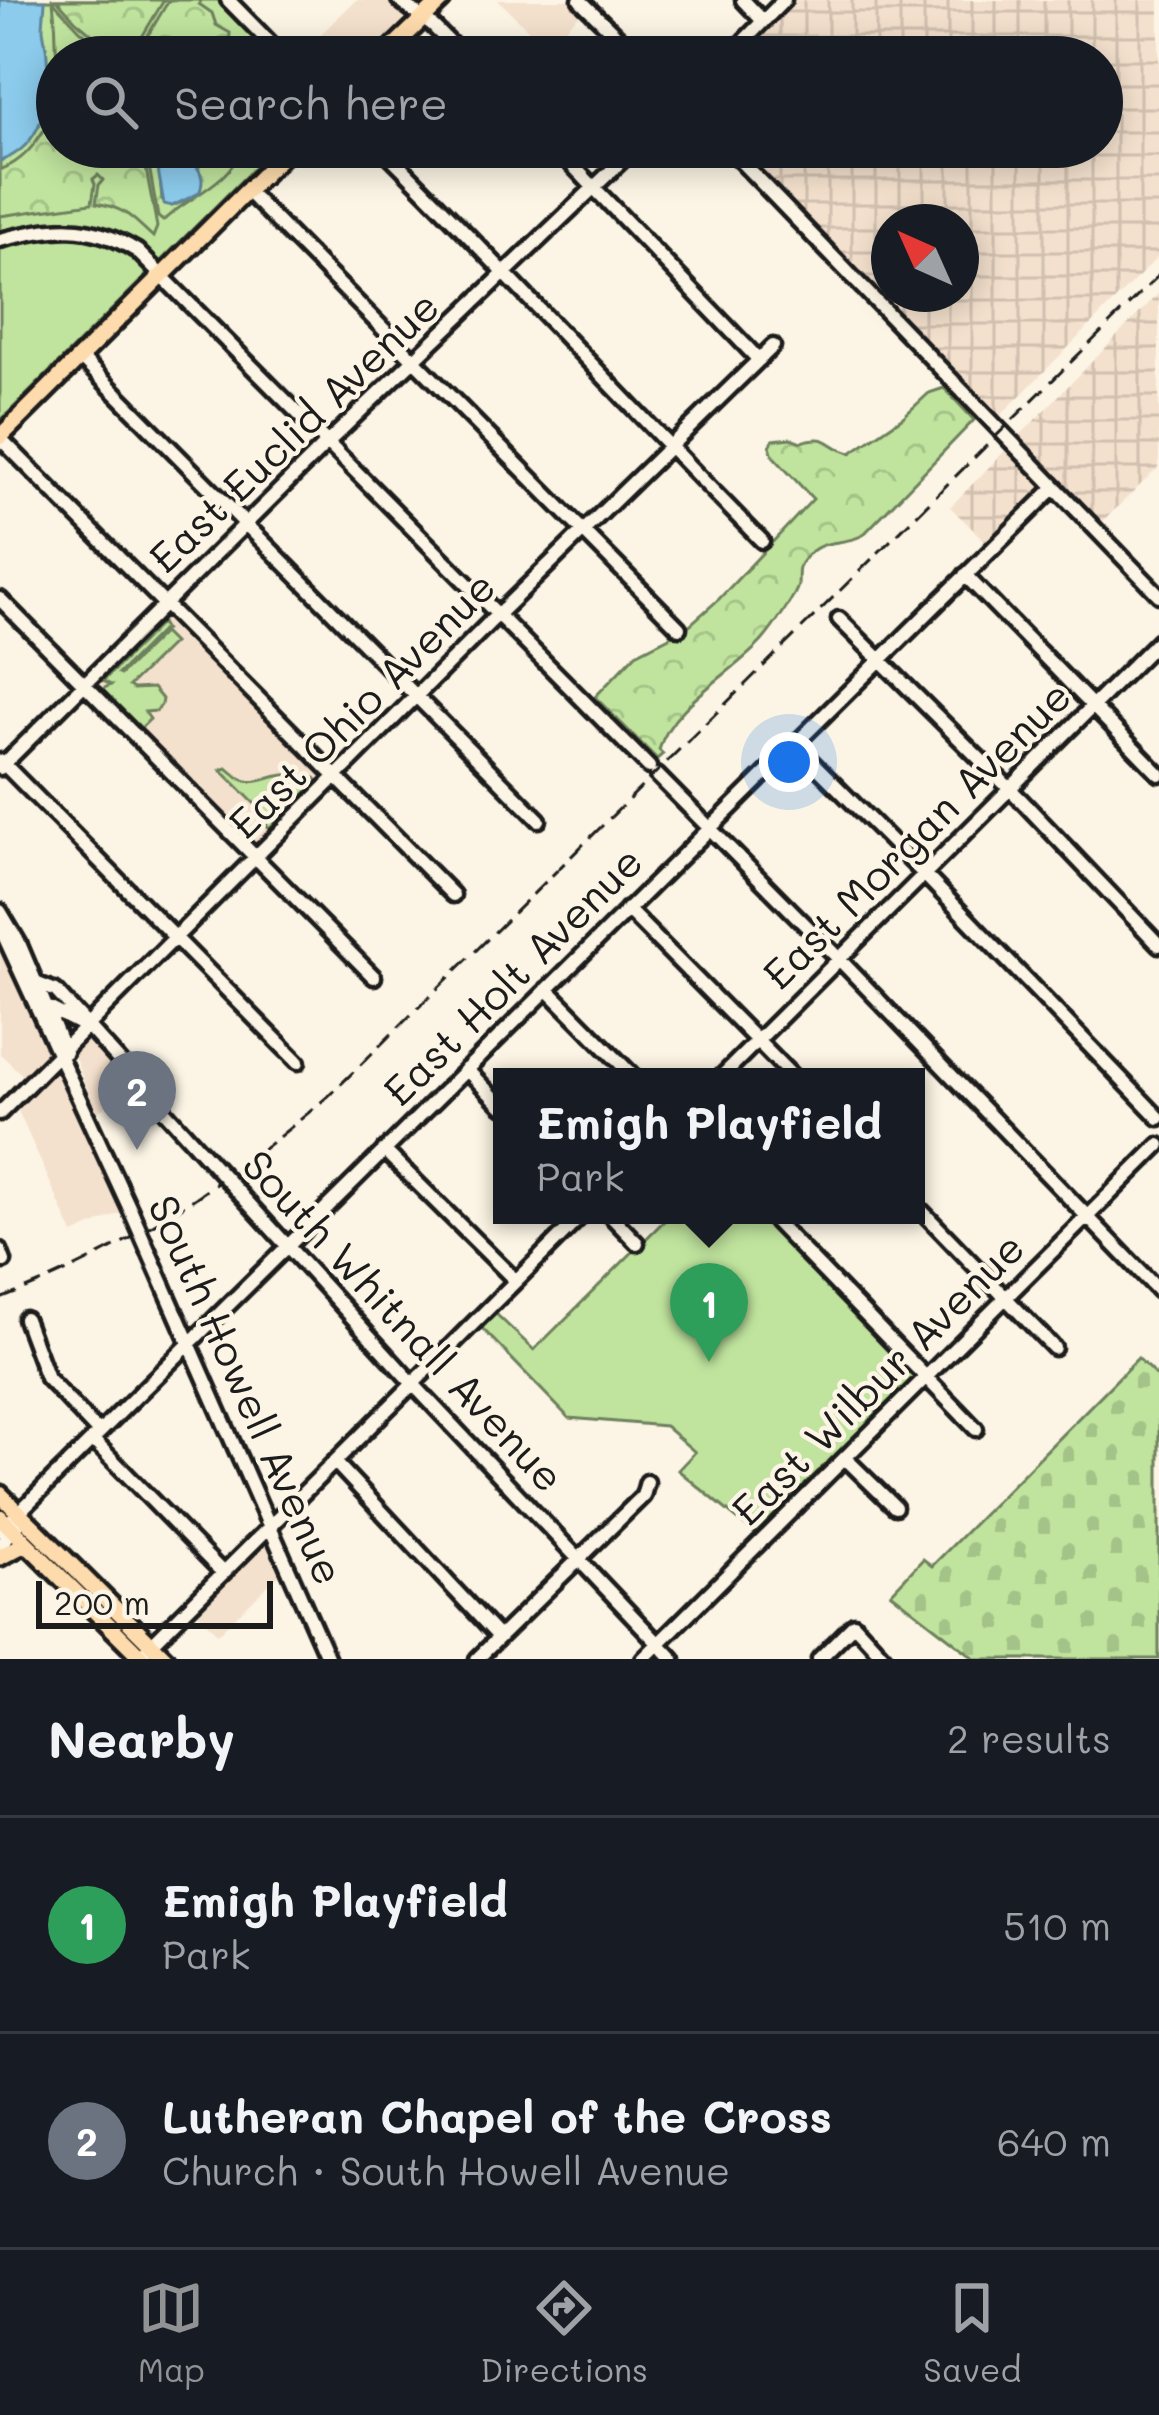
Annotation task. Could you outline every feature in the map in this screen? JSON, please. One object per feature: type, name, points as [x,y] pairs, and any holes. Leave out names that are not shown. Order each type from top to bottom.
[{"type":"main road","points":[[405,36],[442,0]]},
{"type":"main road","points":[[0,438],[270,168]]},
{"type":"main road","points":[[0,1494],[8,1523],[28,1546],[143,1655],[166,1659]]},
{"type":"main road","points":[[8,1523],[143,1655]]},
{"type":"main road","points":[[0,1557],[28,1546]]},
{"type":"street","points":[[228,0],[263,36]]},
{"type":"street","points":[[399,0],[441,36]]},
{"type":"street","points":[[580,0],[617,36]]},
{"type":"street","points":[[743,0],[764,21]]},
{"type":"street","points":[[749,36],[784,0]]},
{"type":"street","points":[[402,168],[762,542]]},
{"type":"street","points":[[575,168],[759,360]]},
{"type":"street","name":"East Euclid Avenue","points":[[1,764],[614,168]]},
{"type":"street","points":[[747,168],[1159,595]]},
{"type":"street","points":[[247,191],[679,628]]},
{"type":"street","points":[[0,240],[72,228],[95,231],[137,251],[839,959],[1159,1291]]},
{"type":"street","name":"East Ohio Avenue","points":[[0,1113],[773,346]]},
{"type":"street","points":[[80,357],[539,820]]},
{"type":"street","points":[[0,438],[453,895]]},
{"type":"street","name":"East Holt Avenue","points":[[0,1545],[8,1523],[1054,488]]},
{"type":"street","points":[[965,575],[1159,774]]},
{"type":"street","points":[[0,598],[374,977]]},
{"type":"street","points":[[839,620],[1159,945]]},
{"type":"street","name":"East Morgan Avenue","points":[[730,1068],[1159,640]]},
{"type":"street","points":[[794,744],[1159,1118]]},
{"type":"street","points":[[1,764],[298,1062]]},
{"type":"street","points":[[627,909],[784,1068]]},
{"type":"street","name":"South Howell Avenue","points":[[0,911],[3,931],[32,1000],[61,1053]]},
{"type":"street","name":"South Howell Avenue","points":[[3,931],[38,984],[65,1073],[74,1082],[328,1659]]},
{"type":"street","name":"South Whitnall Avenue","points":[[38,984],[56,991],[413,1384],[673,1659]]},
{"type":"street","points":[[547,989],[625,1068]]},
{"type":"street","name":"South Whitnall Avenue","points":[[32,1000],[86,1027]]},
{"type":"street","points":[[466,1069],[493,1097]]},
{"type":"street","name":"East Wilbur Avenue","points":[[643,1659],[1159,1145]]},
{"type":"street","points":[[384,1150],[516,1281]]},
{"type":"street","points":[[925,1214],[1054,1348]]},
{"type":"street","points":[[143,1655],[573,1224]]},
{"type":"street","points":[[619,1224],[637,1243]]},
{"type":"street","points":[[778,1224],[976,1430]]},
{"type":"street","points":[[25,1319],[47,1378],[223,1573]]},
{"type":"street","points":[[845,1458],[895,1507]]},
{"type":"street","points":[[335,1462],[499,1637]]},
{"type":"street","points":[[477,1659],[643,1496],[647,1482]]},
{"type":"street","points":[[819,1659],[854,1624],[886,1659]]},
{"type":"shaded area","points":[[356,0],[391,0],[405,14],[389,36],[319,36]]},
{"type":"shaded area","points":[[498,0],[568,0],[581,13],[557,36],[535,36]]},
{"type":"shaded area","points":[[791,0],[1159,0],[1159,256],[998,418],[896,312],[979,312],[979,204],[871,204],[871,286],[757,168],[1123,168],[1123,36],[756,36]]},
{"type":"shaded area","points":[[1159,293],[1159,467],[1095,529],[1060,494],[1042,491],[989,545],[950,507]]},
{"type":"shaded area","points":[[166,614],[325,775],[257,847],[95,688],[95,681]]},
{"type":"shaded area","points":[[0,947],[49,1052],[27,1079],[0,1054]]},
{"type":"shaded area","points":[[86,1038],[136,1092],[96,1112],[72,1050]]},
{"type":"shaded area","points":[[54,1072],[81,1120],[121,1213],[73,1234],[16,1106]]},
{"type":"shaded area","points":[[265,1543],[281,1573],[218,1634],[195,1610]]},
{"type":"green space","points":[[0,0],[219,0],[254,36],[36,36],[36,168],[254,168],[0,421]]},
{"type":"green space","points":[[57,0],[164,0],[143,36],[94,36]]},
{"type":"green space","points":[[169,0],[200,0],[216,25],[230,33],[230,36],[148,36]]},
{"type":"green space","points":[[53,1],[87,36],[56,36]]},
{"type":"green space","points":[[36,140],[36,168],[146,168],[157,227],[153,237],[122,211],[96,203],[103,180],[98,175],[93,179],[92,203],[0,216],[0,170]]},
{"type":"green space","points":[[149,168],[159,168],[162,200],[172,206],[195,197],[163,221],[158,217]]},
{"type":"green space","points":[[199,168],[230,168],[195,197]]},
{"type":"green space","points":[[944,388],[974,420],[863,535],[825,544],[804,559],[796,590],[771,630],[676,719],[657,759],[595,697],[636,654],[685,629],[719,599],[813,499],[773,456],[773,440],[824,440],[851,453],[929,393]]},
{"type":"green space","points":[[161,623],[165,630],[118,674],[163,633],[173,643],[129,686],[153,688],[162,699],[156,711],[145,712],[150,719],[141,728],[102,689],[111,685],[103,681]]},
{"type":"green space","points":[[227,768],[254,782],[288,775],[318,781],[269,829],[270,819],[221,770]]},
{"type":"green space","points":[[661,1224],[770,1224],[914,1374],[914,1381],[758,1536],[678,1470],[695,1452],[665,1426],[569,1418],[480,1326],[494,1312],[534,1350]]},
{"type":"green space","points":[[1138,1358],[1159,1379],[1159,1659],[976,1659],[891,1593],[923,1559],[932,1566]]},
{"type":"water","points":[[0,0],[45,0],[44,36],[36,36],[36,130],[15,154],[0,161]]},
{"type":"water","points":[[158,168],[197,168],[199,193],[172,206],[164,204]]},
{"type":"railway","points":[[0,1299],[91,1260],[176,1210],[218,1183],[334,1091],[1159,275]]},
{"type":"place","name":"Lutheran Chapel of the Cross","points":[[137,1150]]},
{"type":"place","name":"Emigh Playfield","points":[[709,1362]]}]
